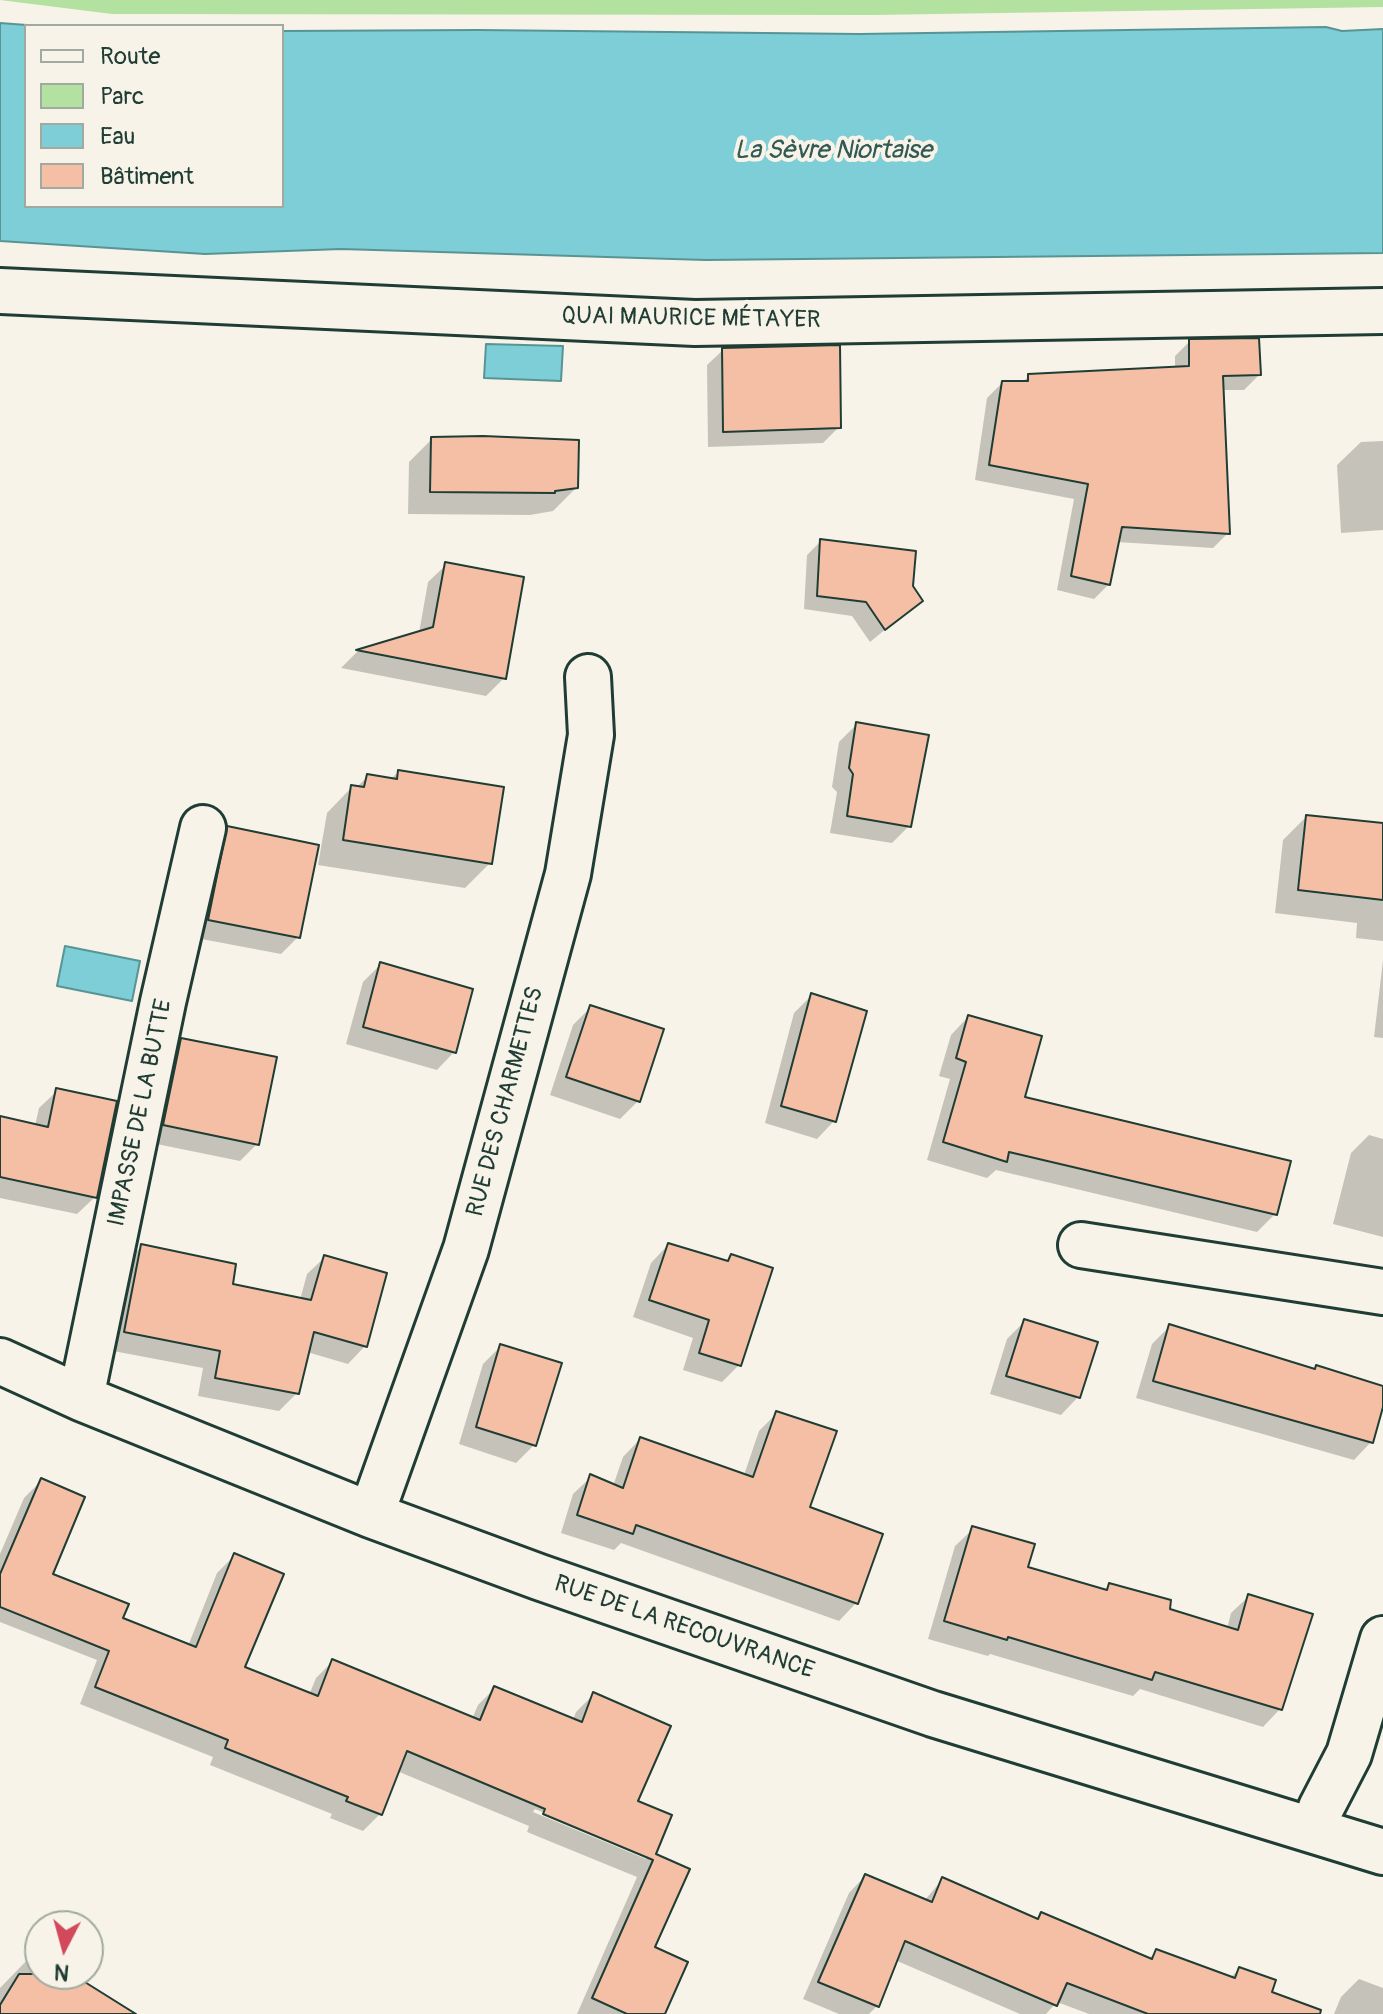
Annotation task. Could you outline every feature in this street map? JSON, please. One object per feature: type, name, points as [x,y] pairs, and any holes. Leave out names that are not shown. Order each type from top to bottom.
[{"type":"street","name":"QUAI MAURICE MÉTAYER","points":[[0,291],[695,323],[1383,311]]},
{"type":"street","name":"RUE DES CHARMETTES","points":[[371,1515],[466,1249],[568,874],[591,735],[588,677]]},
{"type":"street","name":"IMPASSE DE LA BUTTE","points":[[81,1398],[163,1002],[203,828]]},
{"type":"street","points":[[1081,1245],[1383,1292]]},
{"type":"street","name":"RUE DE LA RECOUVRANCE","points":[[0,1361],[81,1398],[371,1515],[539,1577],[933,1714],[1383,1852]]},
{"type":"street","points":[[1314,1830],[1321,1808],[1349,1754],[1383,1639]]},
{"type":"green space","points":[[0,0],[1383,0],[1383,7],[873,15],[112,14]]},
{"type":"water","name":"La Sèvre Niortaise","points":[[0,23],[24,25],[24,208],[284,208],[284,31],[860,34],[1326,27],[1342,31],[1383,29],[1383,253],[706,260],[341,249],[205,254],[0,241]]},
{"type":"water","points":[[486,344],[563,346],[561,381],[484,378]]},
{"type":"water","points":[[65,946],[140,961],[132,1001],[57,986]]},
{"type":"building","points":[[1259,338],[1261,375],[1223,376],[1230,534],[1122,527],[1110,585],[1071,576],[1088,484],[989,465],[1002,381],[1028,381],[1028,374],[1189,366],[1189,339]]},
{"type":"building","points":[[840,345],[841,428],[723,432],[722,348]]},
{"type":"building","points":[[431,437],[579,440],[578,488],[555,493],[430,492]]},
{"type":"building","points":[[820,539],[916,551],[913,586],[923,601],[885,630],[866,602],[817,596]]},
{"type":"building","points":[[445,562],[524,577],[506,679],[356,650],[433,627]]},
{"type":"building","points":[[856,722],[929,735],[911,827],[847,816],[853,774],[849,768]]},
{"type":"building","points":[[398,770],[504,787],[492,864],[343,840],[351,785],[364,787],[367,774],[397,779]]},
{"type":"building","points":[[1306,815],[1383,823],[1383,900],[1298,890]]},
{"type":"building","points":[[227,826],[319,845],[300,938],[208,920]]},
{"type":"building","points":[[380,962],[473,989],[456,1053],[363,1027]]},
{"type":"building","points":[[811,993],[867,1011],[836,1122],[781,1106]]},
{"type":"building","points":[[590,1005],[664,1029],[640,1102],[566,1077]]},
{"type":"building","points":[[968,1015],[1042,1036],[1025,1097],[1291,1161],[1277,1215],[1009,1152],[1007,1162],[943,1142],[966,1062],[956,1058]]},
{"type":"building","points":[[181,1038],[277,1057],[259,1145],[163,1125]]},
{"type":"building","points":[[56,1088],[117,1101],[97,1198],[0,1177],[0,1116],[48,1127]]},
{"type":"building","points":[[668,1243],[728,1261],[731,1254],[773,1268],[741,1366],[699,1353],[709,1320],[649,1300]]},
{"type":"building","points":[[141,1244],[236,1264],[233,1284],[311,1300],[324,1255],[387,1273],[367,1347],[314,1332],[299,1394],[215,1378],[220,1351],[124,1332]]},
{"type":"building","points":[[1024,1319],[1098,1342],[1080,1398],[1006,1376]]},
{"type":"building","points":[[1169,1324],[1315,1369],[1316,1365],[1383,1386],[1383,1407],[1373,1443],[1153,1381]]},
{"type":"building","points":[[500,1344],[562,1363],[536,1446],[476,1427]]},
{"type":"building","points":[[776,1411],[837,1431],[810,1507],[883,1534],[858,1604],[636,1525],[633,1534],[577,1515],[590,1474],[623,1488],[640,1437],[753,1477]]},
{"type":"building","points":[[41,1478],[85,1497],[53,1574],[129,1604],[123,1618],[196,1647],[234,1553],[284,1574],[245,1667],[318,1696],[332,1659],[480,1720],[494,1686],[582,1722],[593,1692],[671,1726],[638,1801],[672,1815],[656,1854],[690,1869],[655,1947],[688,1962],[665,2014],[627,2014],[592,1998],[653,1860],[543,1814],[545,1809],[407,1751],[382,1815],[346,1801],[348,1797],[225,1748],[228,1740],[95,1687],[109,1651],[0,1607],[0,1574]]},
{"type":"building","points":[[972,1526],[1035,1544],[1028,1567],[1107,1590],[1109,1583],[1171,1600],[1170,1609],[1238,1630],[1248,1594],[1313,1614],[1282,1710],[1155,1672],[1152,1680],[944,1621]]},
{"type":"building","points":[[865,1874],[932,1902],[942,1877],[1038,1919],[1041,1912],[1152,1959],[1156,1949],[1235,1978],[1239,1967],[1276,1980],[1272,1992],[1321,2010],[1320,2014],[1148,2014],[1067,1983],[1057,2006],[905,1941],[879,2007],[818,1982]]},
{"type":"building","points":[[19,1974],[24,1974],[24,1990],[98,1990],[136,2014],[0,2014],[0,2005]]}]
